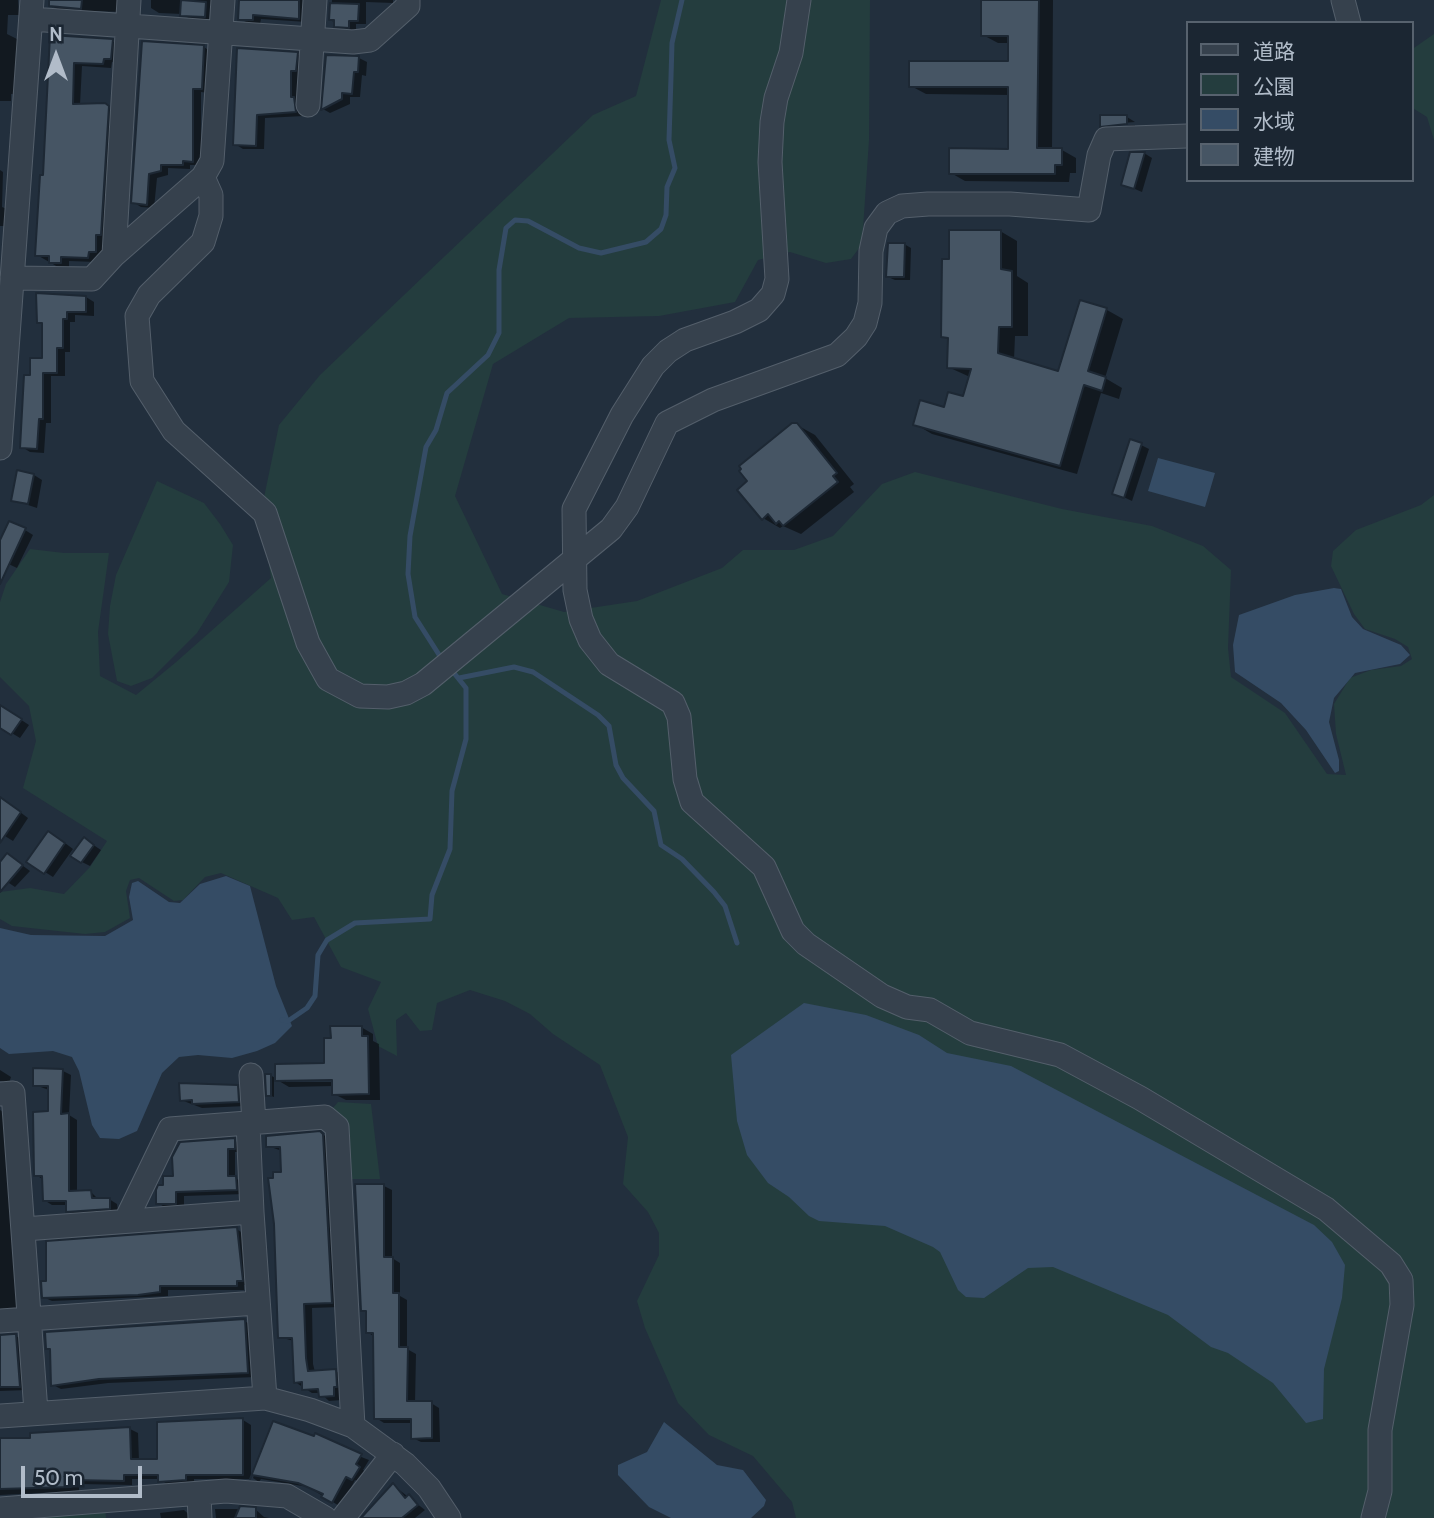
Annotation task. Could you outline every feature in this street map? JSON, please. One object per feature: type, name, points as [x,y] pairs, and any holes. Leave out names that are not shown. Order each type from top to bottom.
[{"type":"street","points":[[114,255],[129,0]]},
{"type":"street","points":[[12,278],[82,281],[93,279],[114,255],[203,177],[212,161],[223,0]]},
{"type":"street","points":[[308,104],[316,0]]},
{"type":"street","points":[[0,448],[4,326],[12,278],[11,121],[31,10],[127,26],[313,37],[353,42],[370,40],[408,6],[408,0]]},
{"type":"street","points":[[799,0],[792,53],[776,97],[772,122],[770,162],[777,279],[773,294],[759,310],[735,322],[685,340],[653,366],[622,415],[574,509],[575,590],[581,618],[590,640],[609,664],[673,703],[679,717],[685,779],[692,802],[764,867],[793,931],[806,944],[882,996],[907,1007],[930,1010],[970,1033],[1003,1044],[1060,1055],[1140,1098],[1326,1209],[1391,1264],[1401,1280],[1402,1305],[1380,1430],[1380,1491],[1373,1518]]},
{"type":"street","points":[[1343,0],[1348,21]]},
{"type":"street","points":[[203,177],[211,195],[211,205],[202,242],[149,295],[137,316],[142,381],[174,430],[265,513],[308,642],[328,679],[360,696],[388,698],[406,693],[447,664],[611,529],[627,507],[667,423],[713,400],[837,355],[856,337],[865,323],[870,303],[871,251],[876,229],[887,213],[902,206],[928,204],[1089,210],[1099,155],[1106,139],[1186,135]]},
{"type":"street","points":[[251,1075],[252,1212],[265,1398]]},
{"type":"street","points":[[0,1094],[13,1093],[36,1412]]},
{"type":"street","points":[[126,1220],[170,1129],[325,1117],[337,1127],[353,1426]]},
{"type":"street","points":[[24,1229],[252,1212]]},
{"type":"street","points":[[0,1321],[257,1303]]},
{"type":"street","points":[[0,1416],[265,1398],[310,1410],[353,1426],[393,1454],[429,1488],[449,1518]]},
{"type":"street","points":[[343,1518],[393,1454]]},
{"type":"street","points":[[0,1509],[109,1510],[148,1496],[199,1495],[226,1490],[287,1496],[325,1518]]},
{"type":"street","points":[[199,1495],[200,1518]]},
{"type":"green space","points":[[661,0],[870,0],[869,140],[862,244],[851,259],[826,263],[790,252],[758,260],[735,302],[659,316],[569,318],[493,364],[455,496],[502,594],[564,612],[637,601],[722,568],[743,550],[794,550],[833,536],[882,484],[915,472],[1062,509],[1152,526],[1203,546],[1231,570],[1228,648],[1231,677],[1285,713],[1327,774],[1346,775],[1336,734],[1334,704],[1350,678],[1371,670],[1401,666],[1412,659],[1408,647],[1395,639],[1365,629],[1354,614],[1331,566],[1333,551],[1356,530],[1421,505],[1434,495],[1434,1518],[796,1518],[792,1502],[753,1456],[709,1435],[678,1403],[645,1328],[637,1301],[659,1255],[659,1233],[648,1212],[623,1184],[628,1137],[600,1065],[553,1034],[530,1014],[505,1001],[470,990],[437,1003],[432,1030],[420,1031],[406,1013],[396,1020],[397,1056],[378,1046],[368,1009],[381,982],[341,967],[314,917],[292,920],[278,898],[221,873],[205,877],[183,900],[174,901],[139,878],[130,880],[126,891],[130,918],[105,932],[85,934],[12,926],[0,919],[0,892],[30,888],[64,894],[90,867],[107,841],[23,788],[36,741],[29,706],[0,677],[0,602],[6,584],[30,549],[64,553],[109,553],[98,632],[100,676],[136,695],[175,663],[271,578],[261,512],[279,425],[320,375],[593,115],[636,96]]},
{"type":"green space","points":[[1434,34],[1434,140],[1427,117],[1413,108],[1413,49]]},
{"type":"green space","points":[[157,481],[204,503],[220,524],[233,545],[229,582],[197,633],[152,678],[131,686],[117,681],[108,634],[110,606],[116,575]]},
{"type":"green space","points":[[338,1102],[371,1104],[380,1179],[342,1179],[328,1114]]},
{"type":"green space","points":[[105,1506],[106,1518],[0,1518]]},
{"type":"water","points":[[1158,458],[1215,473],[1205,507],[1148,491]]},
{"type":"water","points":[[1341,589],[1352,617],[1363,629],[1401,645],[1410,655],[1400,664],[1355,673],[1334,698],[1329,722],[1339,760],[1339,771],[1335,773],[1306,730],[1281,703],[1235,672],[1233,645],[1239,615],[1295,595]]},
{"type":"water","points":[[226,876],[250,886],[276,986],[292,1026],[275,1043],[232,1058],[198,1055],[179,1057],[162,1073],[137,1131],[119,1139],[100,1138],[92,1125],[79,1071],[72,1057],[53,1051],[9,1054],[0,1048],[0,928],[31,935],[105,936],[133,920],[129,897],[132,883],[138,881],[169,902],[180,903],[200,884]]},
{"type":"water","points":[[804,1003],[866,1015],[919,1035],[947,1053],[1011,1066],[1314,1225],[1332,1242],[1345,1265],[1342,1298],[1324,1369],[1323,1419],[1306,1423],[1273,1383],[1228,1353],[1211,1347],[1168,1315],[1053,1267],[1028,1268],[984,1298],[966,1297],[958,1290],[940,1252],[933,1247],[885,1226],[819,1221],[809,1216],[789,1197],[768,1183],[747,1155],[737,1121],[731,1055]]},
{"type":"water","points":[[664,1422],[717,1465],[743,1470],[766,1500],[764,1506],[751,1518],[671,1518],[649,1507],[618,1475],[618,1465],[647,1452]]},
{"type":"building","points":[[49,0],[82,0],[81,9],[49,6]]},
{"type":"building","points":[[181,0],[206,2],[205,17],[180,16]]},
{"type":"building","points":[[239,0],[299,0],[299,19],[253,15],[253,20],[238,20]]},
{"type":"building","points":[[981,0],[1039,0],[1037,148],[1062,148],[1062,165],[1055,165],[1055,174],[949,174],[949,148],[1008,149],[1008,87],[909,87],[909,61],[1008,61],[1008,36],[981,36]]},
{"type":"building","points":[[330,3],[359,4],[358,21],[349,21],[349,28],[334,27],[334,20],[329,20]]},
{"type":"building","points":[[50,35],[113,39],[111,59],[104,59],[103,64],[74,63],[73,104],[105,103],[109,106],[101,235],[96,235],[96,252],[89,252],[88,258],[61,257],[61,263],[49,263],[49,256],[35,256],[40,175],[43,175]]},
{"type":"building","points":[[142,41],[204,45],[202,89],[193,89],[193,162],[161,165],[161,171],[149,174],[147,205],[131,203]]},
{"type":"building","points":[[237,48],[298,52],[296,71],[291,71],[291,97],[294,97],[296,112],[257,115],[256,146],[233,145]]},
{"type":"building","points":[[326,55],[359,56],[358,72],[354,72],[352,94],[342,93],[342,99],[321,110]]},
{"type":"building","points":[[1100,115],[1127,115],[1127,124],[1100,127]]},
{"type":"building","points":[[1130,152],[1145,152],[1134,189],[1121,185]]},
{"type":"building","points":[[949,230],[1001,230],[1001,269],[1012,271],[1012,327],[999,327],[998,353],[1058,371],[1080,300],[1107,308],[1088,371],[1106,377],[1102,391],[1084,385],[1060,466],[913,425],[920,400],[944,407],[948,392],[963,396],[971,369],[947,368],[948,338],[941,337],[942,259],[949,259]]},
{"type":"building","points":[[888,243],[905,243],[904,277],[886,277]]},
{"type":"building","points":[[36,293],[86,296],[86,312],[67,312],[67,319],[63,319],[63,348],[57,348],[57,373],[43,373],[43,419],[39,419],[37,449],[20,448],[24,375],[30,375],[30,358],[42,358],[42,323],[37,323]]},
{"type":"building","points":[[792,423],[797,423],[837,473],[833,476],[838,482],[783,526],[779,521],[776,524],[768,514],[762,520],[737,490],[747,481],[739,471],[739,466]]},
{"type":"building","points":[[1130,439],[1142,443],[1124,498],[1112,494]]},
{"type":"building","points":[[17,470],[34,474],[28,504],[11,501]]},
{"type":"building","points":[[9,521],[26,528],[0,584],[0,540]]},
{"type":"building","points":[[0,705],[22,719],[11,735],[0,728]]},
{"type":"building","points":[[0,797],[21,812],[0,843]]},
{"type":"building","points":[[48,831],[65,843],[44,874],[26,862]]},
{"type":"building","points":[[84,837],[94,845],[81,863],[70,856]]},
{"type":"building","points":[[7,853],[23,865],[0,892],[0,862]]},
{"type":"building","points":[[330,1026],[362,1026],[362,1036],[368,1036],[369,1094],[332,1095],[332,1080],[275,1081],[275,1064],[324,1063],[324,1038],[331,1038]]},
{"type":"building","points":[[33,1068],[63,1069],[61,1114],[69,1113],[69,1191],[91,1190],[92,1198],[110,1198],[110,1209],[66,1212],[66,1201],[43,1201],[42,1176],[34,1176],[33,1112],[48,1111],[48,1086],[33,1086]]},
{"type":"building","points":[[265,1074],[271,1074],[271,1096],[266,1096]]},
{"type":"building","points":[[179,1083],[238,1085],[239,1102],[192,1104],[192,1100],[180,1101]]},
{"type":"building","points":[[320,1131],[323,1134],[332,1303],[304,1304],[306,1358],[308,1371],[336,1369],[337,1387],[334,1387],[334,1396],[319,1397],[318,1389],[302,1390],[302,1382],[294,1383],[292,1338],[278,1338],[274,1224],[268,1178],[273,1178],[273,1172],[281,1172],[280,1147],[266,1147],[266,1136]]},
{"type":"building","points":[[235,1138],[235,1149],[228,1149],[228,1176],[236,1176],[237,1190],[176,1192],[176,1204],[156,1204],[156,1190],[158,1185],[163,1185],[163,1176],[173,1176],[172,1157],[180,1142]]},
{"type":"building","points":[[355,1184],[384,1184],[384,1257],[393,1257],[393,1293],[399,1293],[399,1347],[408,1347],[407,1401],[432,1401],[432,1438],[411,1439],[411,1419],[374,1419],[373,1333],[366,1333],[366,1311],[361,1311]]},
{"type":"building","points":[[237,1227],[243,1281],[237,1281],[237,1286],[160,1286],[160,1292],[138,1295],[42,1298],[41,1281],[46,1281],[46,1241]]},
{"type":"building","points":[[245,1319],[248,1373],[99,1379],[51,1386],[50,1349],[46,1349],[45,1332]]},
{"type":"building","points":[[16,1334],[20,1387],[0,1387],[0,1335]]},
{"type":"building","points":[[243,1418],[243,1475],[186,1475],[186,1480],[158,1482],[158,1475],[124,1475],[124,1481],[71,1480],[71,1487],[0,1489],[0,1438],[30,1438],[30,1433],[130,1427],[131,1459],[157,1459],[157,1422]]},
{"type":"building","points":[[273,1421],[314,1436],[315,1433],[362,1454],[356,1464],[360,1467],[352,1480],[346,1477],[332,1503],[321,1497],[323,1494],[298,1483],[252,1475],[250,1479]]},
{"type":"building","points":[[393,1483],[405,1498],[409,1494],[418,1505],[402,1518],[361,1518]]},
{"type":"building","points":[[240,1506],[256,1507],[256,1518],[235,1518]]},
{"type":"waterway","points":[[443,661],[415,617],[408,574],[410,536],[426,447],[436,430],[447,393],[488,355],[499,333],[499,270],[506,228],[515,220],[528,221],[579,248],[601,253],[646,242],[661,229],[666,215],[667,187],[675,168],[669,140],[672,43],[682,0]]},
{"type":"waterway","points":[[459,678],[514,667],[533,672],[598,715],[609,726],[616,765],[623,778],[654,811],[661,845],[682,859],[725,906],[737,943]]},
{"type":"waterway","points":[[282,1020],[288,1021],[307,1008],[315,996],[318,955],[327,940],[355,923],[430,919],[432,895],[450,849],[452,791],[466,739],[466,688],[450,668]]}]
